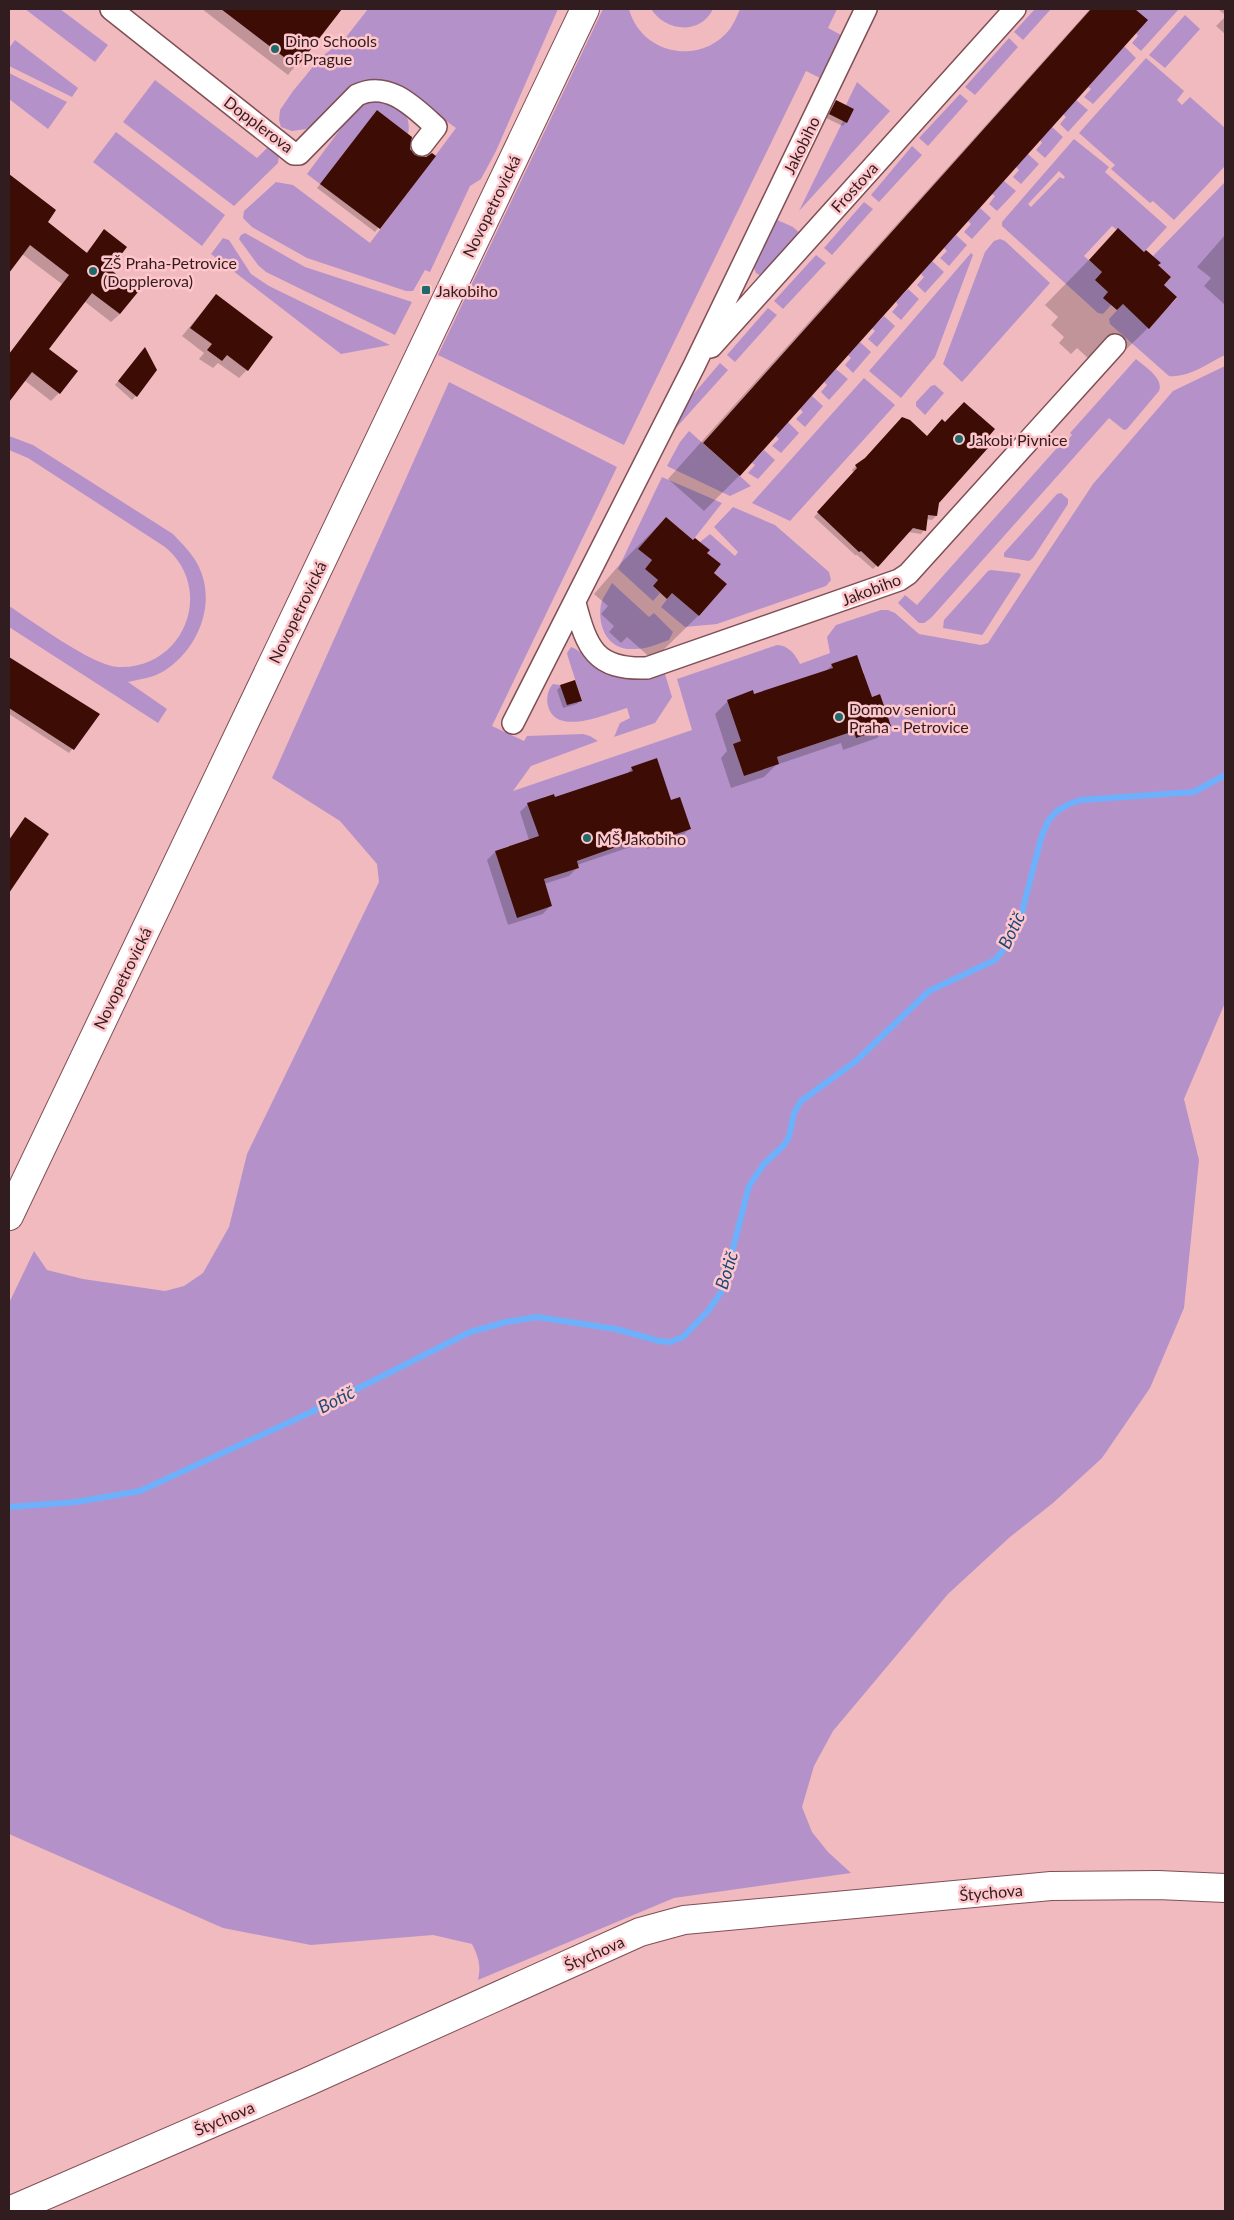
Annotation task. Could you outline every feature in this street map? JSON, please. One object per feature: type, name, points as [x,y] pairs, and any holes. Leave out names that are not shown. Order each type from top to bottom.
[{"type":"main road","name":"Novopetrovická","points":[[9,1216],[585,9]]},
{"type":"main road","name":"Štychova","points":[[9,2211],[307,2082],[640,1932],[684,1920],[1050,1886],[1158,1885],[1225,1888]]},
{"type":"street","name":"Dopplerova","points":[[111,9],[294,154],[299,154],[357,95],[367,90],[386,92],[405,99],[436,127],[422,145]]},
{"type":"street","name":"Jakobiho","points":[[514,723],[694,366],[866,9]]},
{"type":"street","name":"Frostova","points":[[694,366],[1015,9]]},
{"type":"street","name":"Jakobiho","points":[[575,603],[583,634],[599,656],[614,665],[625,668],[647,668],[899,580],[908,574],[1115,345]]},
{"type":"shaded area","points":[[25,9],[60,9],[108,45],[95,62]]},
{"type":"shaded area","points":[[368,9],[558,9],[496,151],[481,179],[470,186],[430,272],[425,270],[413,291],[406,291],[307,258],[252,227],[243,218],[244,211],[276,182],[293,185],[370,243],[456,128],[394,83],[367,81],[335,102],[322,117],[306,129],[292,131],[281,127],[279,120],[280,110],[293,91],[321,57],[343,41]]},
{"type":"shaded area","points":[[603,9],[629,9],[636,24],[646,36],[658,45],[673,50],[688,51],[703,48],[718,41],[730,29],[740,9],[837,9],[828,28],[841,35],[820,78],[806,71],[624,445],[438,355]]},
{"type":"shaded area","points":[[651,9],[713,9],[707,18],[700,23],[691,27],[682,27],[673,26],[665,22]]},
{"type":"shaded area","points":[[1035,9],[1051,9],[1023,40],[1014,32]]},
{"type":"shaded area","points":[[1135,9],[1179,9],[1141,51],[1132,43],[1138,36],[1136,33],[1147,20]]},
{"type":"shaded area","points":[[1185,15],[1200,29],[1165,68],[1149,55]]},
{"type":"shaded area","points":[[1009,38],[1018,47],[975,95],[965,87]]},
{"type":"shaded area","points":[[15,40],[78,88],[72,97],[9,66],[9,48]]},
{"type":"shaded area","points":[[1124,46],[1136,58],[1093,104],[1084,97],[1091,89],[1088,87]]},
{"type":"shaded area","points":[[1146,58],[1184,91],[1177,100],[1182,105],[1190,97],[1225,128],[1225,166],[1174,220],[1153,201],[1150,203],[1111,169],[1115,165],[1079,133]]},
{"type":"shaded area","points":[[9,73],[67,102],[48,129],[9,99]]},
{"type":"shaded area","points":[[155,80],[257,158],[270,145],[279,154],[278,163],[234,206],[123,122]]},
{"type":"shaded area","points":[[857,82],[890,111],[799,211],[843,121],[847,122],[854,109],[846,105]]},
{"type":"shaded area","points":[[960,94],[968,101],[928,146],[919,138]]},
{"type":"shaded area","points":[[375,98],[389,101],[401,109],[408,120],[408,134],[377,110],[320,184],[307,174],[356,108]]},
{"type":"shaded area","points":[[1076,100],[1088,110],[1068,132],[1060,124],[1066,117],[1063,114]]},
{"type":"shaded area","points":[[1052,127],[1063,137],[1045,158],[1036,150],[1042,143],[1040,140]]},
{"type":"shaded area","points":[[116,132],[225,215],[202,246],[93,162]]},
{"type":"shaded area","points":[[1074,139],[1109,167],[1105,172],[1167,227],[1144,252],[1112,226],[1084,256],[1102,272],[1111,305],[1103,314],[1098,313],[1002,226],[1002,222]],"holes":[[[1059,171],[1065,177],[1063,179],[1060,177],[1031,207],[1028,204]]]},
{"type":"shaded area","points":[[912,146],[922,155],[879,202],[871,195]]},
{"type":"shaded area","points":[[1028,154],[1039,164],[1021,184],[1013,177],[1019,170],[1016,167]]},
{"type":"shaded area","points":[[1004,181],[1016,191],[997,211],[989,204],[995,196],[992,194]]},
{"type":"shaded area","points":[[1225,182],[1225,355],[1184,375],[1169,376],[1110,324],[1109,319],[1123,304],[1149,328],[1177,298],[1164,285],[1171,277],[1158,265],[1160,263],[1153,256]]},
{"type":"shaded area","points":[[864,202],[873,209],[832,255],[824,248]]},
{"type":"shaded area","points":[[980,208],[991,218],[972,239],[964,232],[971,224],[968,221]]},
{"type":"shaded area","points":[[775,219],[793,227],[803,236],[761,276],[756,273],[753,265]]},
{"type":"shaded area","points":[[245,233],[305,267],[412,302],[395,335],[266,272],[258,265],[239,239]]},
{"type":"shaded area","points":[[956,235],[967,245],[949,266],[940,258],[947,251],[944,248]]},
{"type":"shaded area","points":[[223,238],[229,240],[251,274],[269,286],[390,345],[341,354],[211,254]]},
{"type":"shaded area","points":[[1000,239],[1005,241],[1050,283],[962,382],[943,364],[985,252],[994,241]]},
{"type":"shaded area","points":[[971,253],[973,255],[935,357],[901,398],[869,371]]},
{"type":"shaded area","points":[[816,255],[826,263],[783,309],[774,301]]},
{"type":"shaded area","points":[[932,261],[944,272],[925,293],[917,285],[924,277],[921,274]]},
{"type":"shaded area","points":[[908,289],[919,299],[901,320],[892,312],[898,305],[896,302]]},
{"type":"shaded area","points":[[768,308],[777,315],[735,362],[727,355]]},
{"type":"shaded area","points":[[884,316],[895,326],[877,347],[868,339],[875,331],[872,328]]},
{"type":"shaded area","points":[[860,342],[871,352],[853,373],[845,365],[851,358],[848,355]]},
{"type":"shaded area","points":[[1136,359],[1156,377],[1160,386],[1159,391],[1127,429],[1124,430],[1109,418],[931,618],[924,623],[919,623],[898,603],[905,595],[917,605],[1064,440],[1066,442],[1072,435],[1070,433]]},
{"type":"shaded area","points":[[720,363],[728,370],[675,429],[691,397]]},
{"type":"shaded area","points":[[1225,366],[1225,1003],[1184,1099],[1199,1160],[1184,1308],[1150,1388],[1102,1458],[1053,1503],[1010,1537],[948,1594],[833,1731],[814,1766],[802,1807],[812,1832],[828,1852],[851,1873],[674,1898],[478,1980],[479,1962],[472,1944],[433,1935],[311,1945],[223,1928],[9,1834],[9,1303],[34,1251],[47,1270],[83,1279],[165,1291],[184,1286],[203,1273],[229,1227],[247,1154],[379,882],[377,864],[340,821],[272,778],[449,382],[617,467],[492,726],[524,741],[527,736],[583,734],[598,741],[531,766],[513,791],[692,730],[677,679],[777,645],[781,645],[791,651],[800,664],[830,653],[827,637],[836,625],[881,610],[895,613],[919,634],[981,645],[988,643],[1093,484],[1173,391]],"holes":[[[857,656],[864,673],[855,676],[863,700],[880,694],[891,726],[856,737],[854,731],[777,757],[778,764],[744,776],[733,744],[750,738],[727,700],[753,691],[767,733],[845,705],[831,664]],[[657,758],[663,777],[655,779],[663,803],[690,829],[656,841],[653,834],[577,861],[579,868],[544,879],[552,906],[517,917],[495,851],[530,839],[550,842],[528,803],[537,800],[538,803],[544,797],[554,794],[568,835],[645,809],[632,767]]]},
{"type":"shaded area","points":[[836,369],[848,379],[829,400],[821,392],[827,385],[824,382]]},
{"type":"shaded area","points":[[864,378],[895,405],[790,521],[752,503]]},
{"type":"shaded area","points":[[935,385],[944,393],[925,415],[916,406],[916,402],[931,386]]},
{"type":"shaded area","points":[[812,396],[823,406],[805,427],[796,419],[803,412],[800,409]]},
{"type":"shaded area","points":[[788,422],[799,433],[781,453],[772,446],[779,439],[776,436]]},
{"type":"shaded area","points":[[689,431],[751,486],[730,496],[667,466],[680,442]]},
{"type":"shaded area","points":[[9,436],[33,445],[173,534],[197,562],[204,582],[206,596],[205,611],[194,639],[176,662],[164,671],[151,677],[128,682],[167,709],[158,723],[9,627],[9,606],[63,642],[93,659],[118,667],[141,664],[160,655],[175,641],[185,624],[190,604],[188,584],[180,564],[165,547],[28,458],[9,450]]},
{"type":"shaded area","points":[[764,450],[775,460],[758,479],[748,473],[755,465],[752,463]]},
{"type":"shaded area","points":[[662,477],[722,503],[693,540],[666,517],[638,549],[652,560],[645,569],[658,580],[653,586],[660,593],[653,601],[618,569]]},
{"type":"shaded area","points":[[1061,493],[1068,499],[1068,504],[1033,558],[1029,561],[1004,557],[1004,553],[1057,494]]},
{"type":"shaded area","points":[[733,507],[775,525],[829,572],[831,580],[826,586],[717,624],[685,627],[661,607],[672,593],[699,616],[727,584],[714,573],[721,564],[707,553],[709,550],[700,542],[710,534],[735,556],[738,552],[714,527]]},
{"type":"shaded area","points":[[988,571],[1019,573],[1021,575],[983,634],[943,628],[944,620]]},
{"type":"shaded area","points":[[612,583],[649,617],[654,613],[673,632],[669,640],[639,649],[626,649],[611,642],[603,629],[600,613],[602,601]]},
{"type":"shaded area","points":[[571,647],[580,652],[602,672],[610,675],[625,678],[641,678],[665,674],[672,697],[655,723],[614,737],[620,723],[630,718],[627,708],[583,721],[571,722],[561,720],[553,715],[547,700],[553,684],[560,685],[582,701],[567,653]]},
{"type":"building","points":[[221,9],[342,9],[297,67]]},
{"type":"building","points":[[1091,9],[1135,9],[1148,20],[740,476],[703,443]]},
{"type":"building","points":[[836,100],[854,109],[847,123],[829,114]]},
{"type":"building","points":[[377,110],[412,137],[410,149],[415,155],[426,157],[432,153],[436,156],[380,229],[320,184]]},
{"type":"building","points":[[9,174],[56,210],[48,222],[87,253],[104,229],[127,247],[110,269],[138,292],[120,314],[92,293],[49,349],[78,371],[60,394],[32,372],[9,402],[9,354],[69,275],[30,245],[9,273]]},
{"type":"building","points":[[1118,228],[1144,252],[1146,250],[1161,263],[1158,265],[1171,277],[1164,285],[1177,297],[1149,329],[1123,304],[1117,310],[1103,298],[1108,292],[1095,280],[1102,272],[1089,260]]},
{"type":"building","points":[[216,294],[273,337],[248,371],[227,355],[222,361],[207,350],[212,344],[190,328]]},
{"type":"building","points":[[145,347],[157,370],[137,397],[118,381]]},
{"type":"building","points":[[964,402],[995,429],[983,443],[988,448],[939,503],[937,516],[928,515],[926,531],[913,528],[878,567],[861,551],[859,552],[817,512],[857,468],[855,465],[865,458],[902,417],[910,420],[927,436],[942,419],[945,422]]},
{"type":"building","points":[[666,517],[693,540],[695,538],[710,550],[707,553],[721,564],[714,573],[727,584],[699,616],[672,593],[667,599],[653,586],[658,580],[645,569],[652,560],[638,549]]},
{"type":"building","name":"Domov seniorů Praha - Petrovice","points":[[857,655],[872,697],[880,694],[891,726],[856,738],[854,731],[777,757],[779,764],[744,776],[733,744],[741,741],[727,700],[753,690],[754,694],[833,668],[831,664]]},
{"type":"building","points":[[9,657],[100,714],[74,750],[9,708]]},
{"type":"building","points":[[575,680],[582,701],[567,705],[560,685]]},
{"type":"building","name":"MŠ Jakobiho","points":[[657,758],[671,800],[680,797],[691,829],[656,841],[653,834],[577,861],[579,868],[544,879],[552,906],[517,918],[495,851],[539,836],[527,803],[554,794],[555,797],[633,771],[631,767]]},
{"type":"building","points":[[25,817],[49,834],[9,893],[9,840]]},
{"type":"waterway","name":"Botič","points":[[9,1507],[76,1502],[140,1491],[307,1414],[470,1332],[506,1322],[537,1317],[616,1329],[659,1341],[670,1342],[683,1337],[708,1311],[722,1291],[749,1186],[764,1164],[784,1145],[789,1137],[794,1113],[801,1101],[856,1061],[929,991],[995,960],[1005,948],[1021,916],[1041,838],[1048,821],[1057,811],[1081,800],[1194,792],[1225,775]]},
{"type":"place","name":"Dino Schools of Prague","points":[[275,49]]},
{"type":"place","name":"ZŠ Praha-Petrovice (Dopplerova)","points":[[93,271]]},
{"type":"place","name":"Jakobiho","points":[[426,290]]},
{"type":"place","name":"Jakobi Pivnice","points":[[959,439]]},
{"type":"place","name":"Domov seniorů Praha - Petrovice","points":[[839,717]]},
{"type":"place","name":"MŠ Jakobiho","points":[[587,838]]}]
